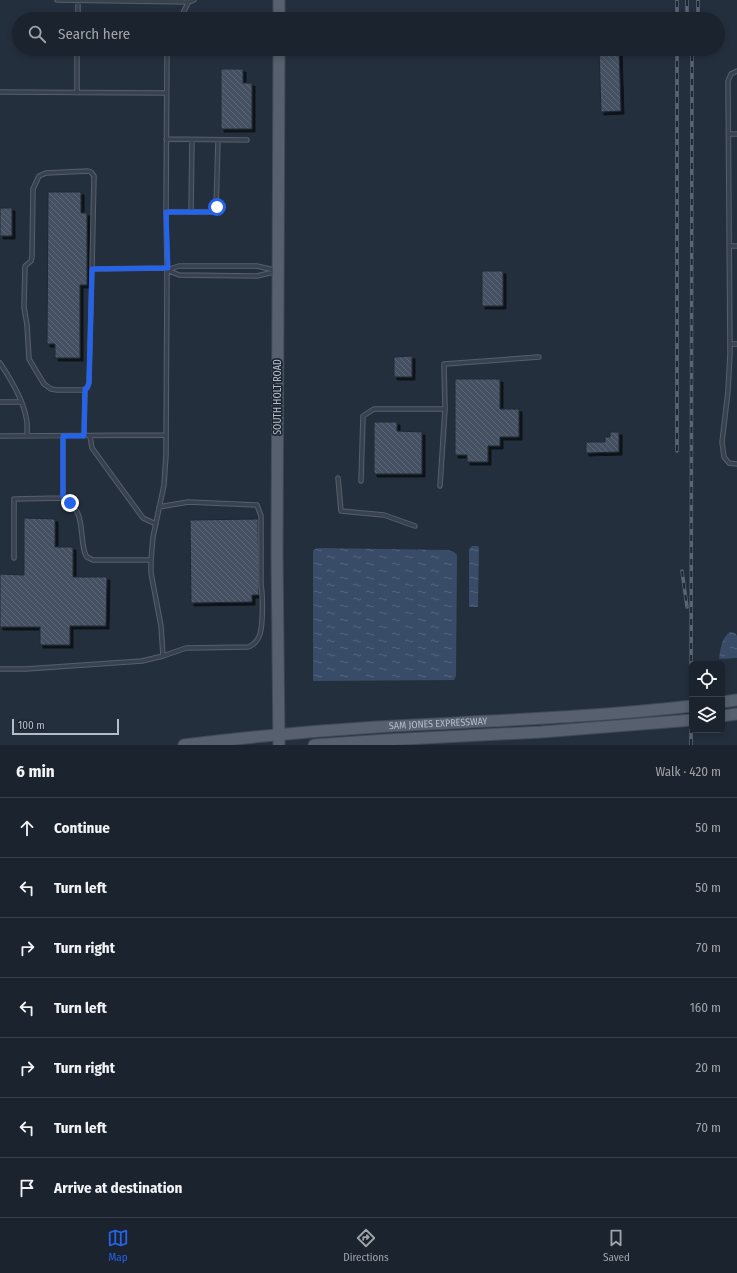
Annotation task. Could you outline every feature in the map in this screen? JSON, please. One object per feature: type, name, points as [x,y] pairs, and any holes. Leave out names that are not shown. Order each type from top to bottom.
[{"type":"main road","points":[[279,0],[279,12]]},
{"type":"main road","name":"SOUTH HOLT ROAD","points":[[279,56],[279,740]]},
{"type":"main road","points":[[725,702],[737,700]]},
{"type":"main road","name":"SAM JONES EXPRESSWAY","points":[[184,745],[279,740],[378,727],[568,717],[689,706]]},
{"type":"main road","points":[[725,716],[737,714]]},
{"type":"main road","name":"SAM JONES EXPRESSWAY","points":[[314,745],[548,732],[689,720]]},
{"type":"lane","points":[[57,0],[194,0]]},
{"type":"lane","points":[[78,0],[78,12]]},
{"type":"lane","points":[[184,12],[189,1]]},
{"type":"lane","points":[[77,56],[77,93]]},
{"type":"lane","points":[[163,656],[161,626],[151,573],[151,560],[159,506],[164,485],[166,435],[168,269],[166,212],[167,56]]},
{"type":"lane","points":[[737,72],[731,74],[728,81],[730,370],[722,447],[724,457],[729,463],[737,464]]},
{"type":"lane","points":[[0,92],[166,93]]},
{"type":"lane","points":[[728,134],[737,134]]},
{"type":"lane","points":[[166,139],[247,140]]},
{"type":"lane","points":[[191,212],[192,140]]},
{"type":"lane","points":[[166,212],[214,212],[216,210],[218,140]]},
{"type":"lane","points":[[84,436],[85,389],[89,383],[94,176],[88,171],[46,173],[39,176],[33,189],[32,257],[31,261],[25,266],[24,307],[27,325],[29,359],[44,384],[51,389],[85,389]]},
{"type":"lane","points":[[729,246],[737,246]]},
{"type":"lane","points":[[92,269],[168,269],[179,266],[257,266],[278,271]]},
{"type":"lane","points":[[168,269],[179,276],[257,276],[278,271]]},
{"type":"lane","points":[[730,344],[737,344]]},
{"type":"lane","points":[[440,486],[445,409],[444,364],[539,357]]},
{"type":"lane","points":[[0,363],[8,375],[27,418],[27,436]]},
{"type":"lane","points":[[0,402],[21,402]]},
{"type":"lane","points":[[360,481],[363,416],[374,409],[445,409]]},
{"type":"lane","points":[[0,436],[166,435]]},
{"type":"lane","points":[[63,436],[63,498]]},
{"type":"lane","points":[[90,436],[92,448],[142,518],[156,524]]},
{"type":"lane","points":[[338,478],[341,511],[384,515],[415,526]]},
{"type":"lane","points":[[14,558],[14,499],[63,498],[78,512],[81,521],[86,556],[93,560],[151,560]]},
{"type":"lane","points":[[0,669],[26,669],[142,661],[186,648],[248,647],[254,644],[260,634],[263,596],[261,585],[261,516],[257,504],[188,502],[159,506]]},
{"type":"water","points":[[472,546],[478,546],[479,548],[477,607],[469,607],[469,549]]},
{"type":"water","points":[[319,548],[448,550],[454,552],[457,555],[456,676],[454,680],[313,681],[313,551]]},
{"type":"water","points":[[730,632],[735,633],[737,636],[737,658],[719,659],[723,640]]},
{"type":"building","points":[[599,56],[619,56],[621,111],[601,112]]},
{"type":"building","points":[[221,69],[243,69],[243,83],[252,83],[252,129],[221,129]]},
{"type":"building","points":[[48,192],[81,192],[81,213],[87,213],[87,285],[80,285],[80,358],[55,358],[55,344],[47,344]]},
{"type":"building","points":[[0,208],[12,208],[12,236],[0,236]]},
{"type":"building","points":[[482,271],[503,271],[503,306],[482,306]]},
{"type":"building","points":[[412,356],[412,377],[394,377],[394,357]]},
{"type":"building","points":[[455,379],[500,379],[500,409],[519,409],[519,437],[500,437],[500,446],[488,446],[488,462],[467,462],[467,455],[455,455]]},
{"type":"building","points":[[374,422],[397,422],[397,431],[422,432],[422,474],[374,474]]},
{"type":"building","points":[[610,432],[619,432],[619,452],[586,453],[586,442],[605,442],[605,437],[610,437]]},
{"type":"building","points":[[24,518],[55,519],[55,547],[73,547],[73,577],[107,577],[106,626],[70,626],[70,645],[40,645],[40,627],[0,627],[0,574],[24,575]]},
{"type":"building","points":[[258,519],[259,595],[252,595],[252,602],[191,603],[190,520]]},
{"type":"railway","points":[[677,0],[677,12]]},
{"type":"railway","points":[[687,0],[687,12]]},
{"type":"railway","points":[[698,0],[698,12]]},
{"type":"railway","points":[[677,56],[677,451]]},
{"type":"railway","points":[[691,745],[692,56]]},
{"type":"railway","points":[[682,571],[687,607]]},
{"type":"route","points":[[70,503],[63,498],[63,436],[84,436],[85,389],[89,383],[92,269],[168,268],[166,212],[214,212],[217,207]]}]
